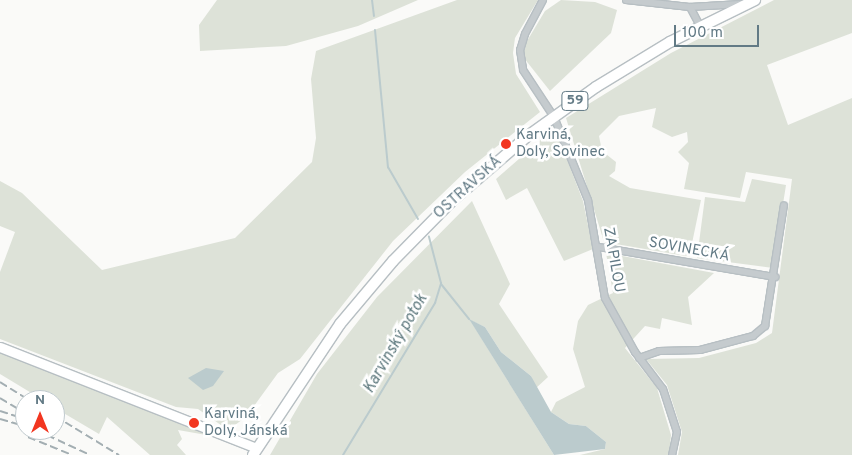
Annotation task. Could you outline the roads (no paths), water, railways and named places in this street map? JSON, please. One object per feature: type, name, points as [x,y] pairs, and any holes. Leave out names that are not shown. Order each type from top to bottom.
[{"type":"main road","name":"OSTRAVSKÁ","points":[[255,451],[314,359],[393,261],[467,188],[554,117],[700,26],[751,2]]},
{"type":"street","points":[[543,0],[520,50],[523,70],[554,117]]},
{"type":"street","points":[[626,0],[690,7],[751,2]]},
{"type":"street","points":[[690,7],[700,26]]},
{"type":"street","name":"ZA PILOU","points":[[554,117],[588,200],[599,247],[605,298],[639,358],[663,389],[677,432],[672,455]]},
{"type":"street","points":[[639,358],[659,351],[700,350],[753,336],[766,326],[784,204]]},
{"type":"street","name":"SOVINECKÁ","points":[[599,247],[774,277]]},
{"type":"street","points":[[0,347],[255,451]]},
{"type":"waterway","name":"Karvinský potok","points":[[372,0],[374,16]]},
{"type":"waterway","name":"Karvinský potok","points":[[375,30],[388,167],[418,219]]},
{"type":"waterway","name":"Karvinský potok","points":[[343,455],[435,303],[441,283],[429,237]]},
{"type":"waterway","points":[[441,284],[469,319]]},
{"type":"railway","points":[[0,382],[15,391]]},
{"type":"railway","points":[[0,398],[15,407]]},
{"type":"railway","points":[[0,411],[15,416]]},
{"type":"railway","points":[[0,419],[15,423]]},
{"type":"railway","points":[[65,422],[119,455]]},
{"type":"railway","points":[[35,440],[72,455]]},
{"type":"railway","points":[[58,440],[90,455]]},
{"type":"place","name":"Karviná, Doly, Sovinec","points":[[506,144]]},
{"type":"place","name":"Karviná, Doly, Jánská","points":[[194,423]]}]
